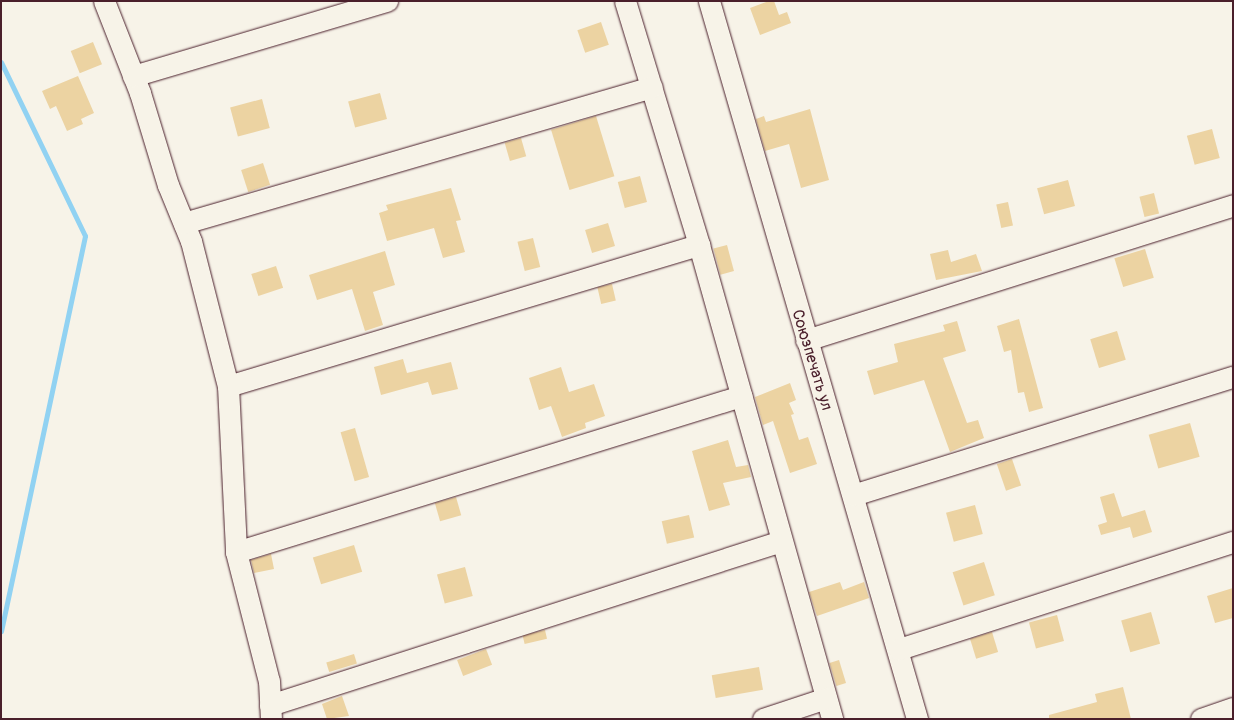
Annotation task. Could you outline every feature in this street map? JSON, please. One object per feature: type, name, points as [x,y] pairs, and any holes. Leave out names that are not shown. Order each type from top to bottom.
[{"type":"street","points":[[104,1],[133,76],[191,241],[228,386],[236,552],[269,681],[271,712],[781,541]]},
{"type":"street","points":[[133,76],[387,1]]},
{"type":"street","points":[[624,1],[699,245],[832,719]]},
{"type":"street","name":"Союзпечать ул","points":[[709,1],[806,340],[899,649],[917,719]]},
{"type":"street","points":[[184,222],[652,87]]},
{"type":"street","points":[[806,340],[1233,205]]},
{"type":"street","points":[[228,386],[699,245]]},
{"type":"street","points":[[853,496],[1233,377]]},
{"type":"street","points":[[236,552],[741,396]]},
{"type":"street","points":[[899,649],[1233,542]]},
{"type":"street","points":[[763,719],[826,698]]},
{"type":"street","points":[[1201,719],[1233,708]]},
{"type":"building","points":[[774,1],[779,15],[787,12],[791,23],[760,35],[750,8]]},
{"type":"building","points":[[601,22],[609,45],[585,53],[577,30]]},
{"type":"building","points":[[93,42],[102,64],[80,73],[71,51]]},
{"type":"building","points":[[78,76],[94,113],[81,119],[83,124],[67,131],[56,106],[50,109],[42,91]]},
{"type":"building","points":[[380,93],[387,119],[355,128],[348,102]]},
{"type":"building","points":[[262,99],[270,128],[238,137],[230,108]]},
{"type":"building","points":[[810,109],[829,180],[801,188],[789,144],[765,151],[756,119],[764,116],[766,122]]},
{"type":"building","points":[[596,116],[614,176],[569,190],[551,130]]},
{"type":"building","points":[[1212,129],[1220,158],[1195,165],[1187,136]]},
{"type":"building","points":[[521,138],[526,156],[510,161],[505,143]]},
{"type":"building","points":[[263,163],[270,185],[248,192],[241,170]]},
{"type":"building","points":[[640,176],[647,202],[625,208],[618,182]]},
{"type":"building","points":[[1068,180],[1075,206],[1044,214],[1037,188]]},
{"type":"building","points":[[451,188],[461,220],[456,221],[465,252],[443,258],[434,228],[387,241],[379,213],[388,210],[386,205]]},
{"type":"building","points":[[1154,193],[1159,213],[1145,217],[1139,197]]},
{"type":"building","points":[[1008,202],[1013,225],[1001,228],[996,204]]},
{"type":"building","points":[[608,223],[615,246],[592,253],[585,230]]},
{"type":"building","points":[[533,238],[540,267],[525,271],[517,242]]},
{"type":"building","points":[[727,245],[734,271],[720,275],[713,249]]},
{"type":"building","points":[[1145,249],[1154,278],[1123,287],[1114,258]]},
{"type":"building","points":[[948,250],[951,262],[976,254],[982,271],[936,280],[930,254]]},
{"type":"building","points":[[385,251],[395,285],[373,292],[383,325],[365,331],[352,289],[317,300],[309,275]]},
{"type":"building","points":[[276,266],[283,288],[258,296],[251,274]]},
{"type":"building","points":[[612,284],[616,301],[601,304],[597,287]]},
{"type":"building","points":[[1019,319],[1043,408],[1029,412],[1024,392],[1018,393],[1011,350],[1004,352],[997,326]]},
{"type":"building","points":[[957,321],[966,351],[943,358],[967,423],[978,420],[984,438],[950,452],[924,380],[874,395],[867,371],[898,362],[894,344],[945,331],[943,325]]},
{"type":"building","points":[[1117,331],[1126,360],[1099,368],[1090,339]]},
{"type":"building","points":[[403,359],[407,373],[451,362],[458,389],[432,395],[428,382],[381,395],[374,367]]},
{"type":"building","points":[[561,367],[569,392],[594,384],[605,416],[585,423],[586,428],[562,437],[551,406],[539,410],[529,378]]},
{"type":"building","points":[[790,383],[796,400],[789,403],[794,414],[791,415],[799,440],[808,437],[817,464],[790,473],[773,421],[763,425],[755,397]]},
{"type":"building","points":[[1190,423],[1200,457],[1158,468],[1149,435]]},
{"type":"building","points":[[355,428],[369,477],[355,481],[341,432]]},
{"type":"building","points":[[728,440],[736,467],[748,465],[751,477],[723,483],[730,505],[709,511],[692,451]]},
{"type":"building","points":[[1012,459],[1021,485],[1006,491],[997,464]]},
{"type":"building","points":[[1114,493],[1122,517],[1145,510],[1152,532],[1133,538],[1130,527],[1101,535],[1098,525],[1107,522],[1100,497]]},
{"type":"building","points":[[456,497],[461,515],[440,521],[435,503]]},
{"type":"building","points":[[975,505],[983,534],[954,542],[946,513]]},
{"type":"building","points":[[689,515],[694,537],[667,544],[662,521]]},
{"type":"building","points":[[354,545],[362,572],[321,584],[313,558]]},
{"type":"building","points":[[271,554],[274,569],[254,573],[251,560]]},
{"type":"building","points":[[984,562],[995,595],[963,605],[953,572]]},
{"type":"building","points":[[465,567],[473,596],[445,603],[437,575]]},
{"type":"building","points":[[840,582],[843,590],[864,582],[869,598],[817,616],[809,592]]},
{"type":"building","points":[[1233,588],[1233,618],[1215,623],[1207,596]]},
{"type":"building","points":[[1151,612],[1160,644],[1130,652],[1121,621]]},
{"type":"building","points":[[1057,615],[1064,641],[1036,649],[1029,623]]},
{"type":"building","points":[[545,630],[547,639],[525,644],[523,635]]},
{"type":"building","points":[[992,632],[998,652],[976,659],[970,639]]},
{"type":"building","points":[[486,649],[492,665],[463,676],[457,660]]},
{"type":"building","points":[[354,654],[357,664],[329,672],[326,662]]},
{"type":"building","points":[[839,660],[846,683],[836,686],[829,663]]},
{"type":"building","points":[[759,667],[763,690],[716,698],[712,675]]},
{"type":"building","points":[[1123,687],[1131,719],[1049,719],[1049,715],[1097,702],[1095,694]]},
{"type":"building","points":[[342,696],[349,716],[327,719],[322,704]]},
{"type":"waterway","points":[[1,62],[85,236],[1,631]]}]
